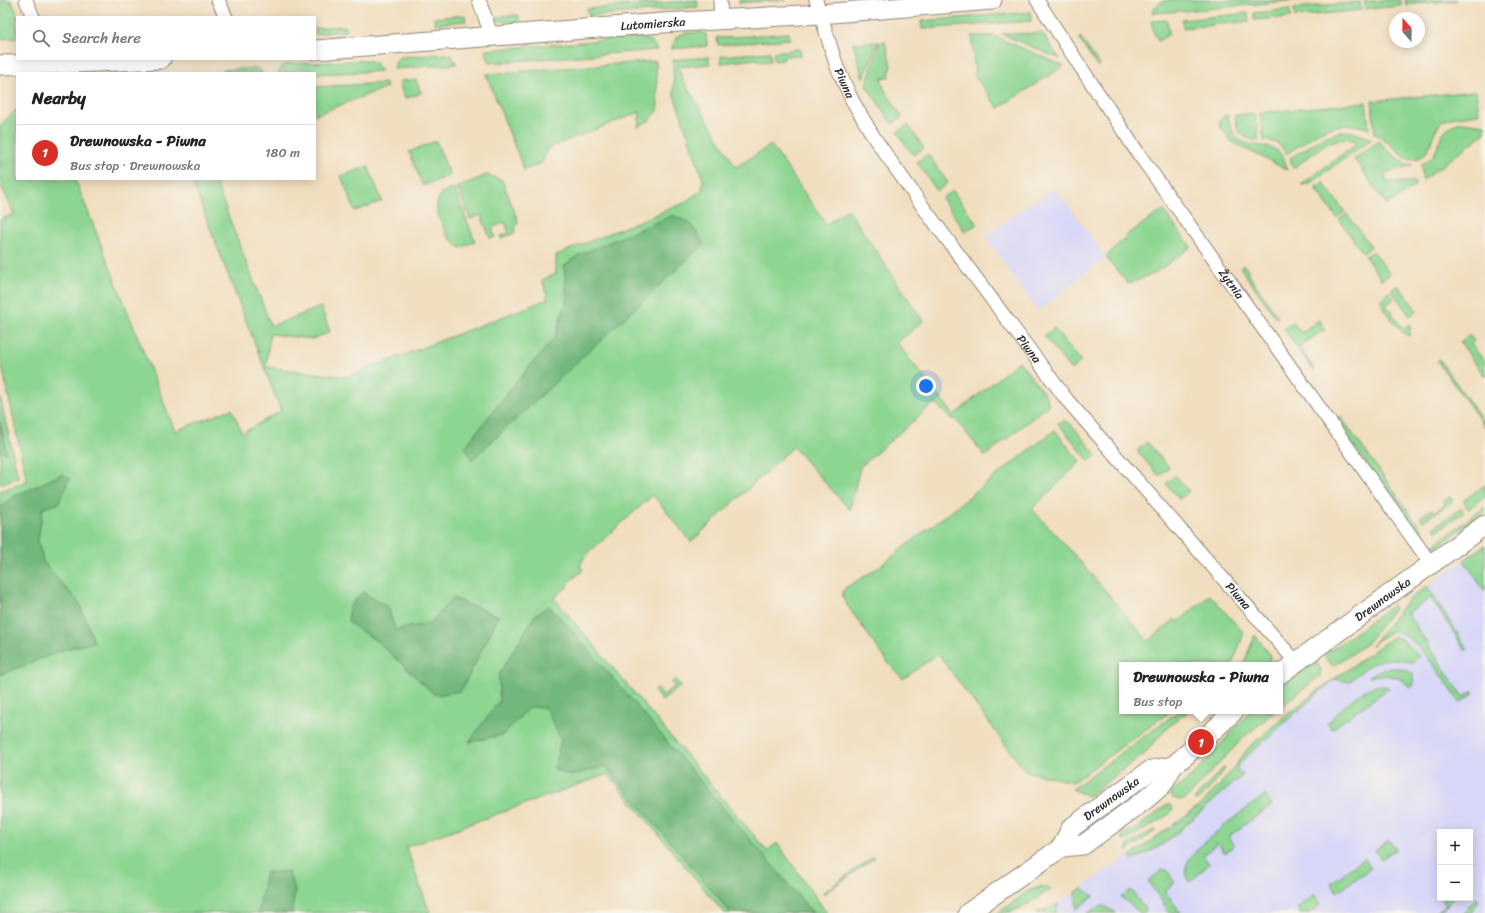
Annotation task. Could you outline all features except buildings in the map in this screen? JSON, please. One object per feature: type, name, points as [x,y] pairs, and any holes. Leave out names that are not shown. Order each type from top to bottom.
[{"type":"main road","name":"Lutomierska","points":[[316,50],[721,20],[818,7],[992,0]]},
{"type":"main road","points":[[0,65],[125,60]]},
{"type":"main road","name":"Drewnowska","points":[[1283,672],[1485,525]]},
{"type":"main road","name":"Drewnowska","points":[[968,913],[1062,847],[1083,845],[1146,800],[1162,785],[1173,766],[1231,714]]},
{"type":"street","points":[[26,0],[34,16]]},
{"type":"street","points":[[218,0],[226,16]]},
{"type":"street","points":[[479,0],[492,37]]},
{"type":"street","points":[[720,0],[721,20]]},
{"type":"street","name":"Żytnia","points":[[1037,0],[1134,147],[1431,564]]},
{"type":"street","name":"Piwna","points":[[818,7],[837,67],[852,100],[875,139],[927,213],[1068,400],[1296,662]]},
{"type":"shaded area","points":[[1055,187],[1106,257],[1038,311],[985,236]]},
{"type":"shaded area","points":[[1464,560],[1485,592],[1485,913],[1037,913],[1055,906],[1199,806],[1220,785],[1249,747],[1288,713],[1391,638],[1407,601]]},
{"type":"green space","points":[[0,0],[11,0],[19,16],[16,16],[16,38],[0,39]]},
{"type":"green space","points":[[697,0],[698,7],[589,16],[587,9]]},
{"type":"green space","points":[[739,0],[786,0],[739,3]]},
{"type":"green space","points":[[1167,0],[1298,0],[1152,13],[1156,6]]},
{"type":"green space","points":[[1401,0],[1401,6],[1365,9],[1364,2]]},
{"type":"green space","points":[[1405,0],[1457,0],[1406,5]]},
{"type":"green space","points":[[1360,2],[1361,10],[1295,17],[1294,8]]},
{"type":"green space","points":[[1290,9],[1291,17],[1254,20],[1254,13]]},
{"type":"green space","points":[[1031,12],[1031,21],[922,29],[921,21]]},
{"type":"green space","points":[[1248,13],[1249,21],[1183,28],[1182,20]]},
{"type":"green space","points":[[465,15],[466,21],[435,24],[434,18]]},
{"type":"green space","points":[[519,15],[519,22],[500,21],[494,18],[502,16]]},
{"type":"green space","points":[[1167,20],[1169,34],[1158,41],[1151,21]]},
{"type":"green space","points":[[345,26],[346,31],[316,34],[316,28]]},
{"type":"green space","points":[[701,32],[706,34],[707,46],[671,49],[677,36],[685,33]]},
{"type":"green space","points":[[789,33],[790,39],[718,45],[717,37],[723,38]]},
{"type":"green space","points":[[1042,33],[1060,59],[1002,34]]},
{"type":"green space","points":[[972,36],[994,36],[1064,66],[998,108],[975,76]]},
{"type":"green space","points":[[641,37],[652,42],[657,50],[490,63],[485,50]]},
{"type":"green space","points":[[1080,37],[1100,65],[1098,67],[1079,39]]},
{"type":"green space","points":[[885,41],[891,65],[889,77],[881,78],[884,89],[902,117],[892,124],[866,85],[880,43]]},
{"type":"green space","points":[[879,42],[863,78],[853,43]]},
{"type":"green space","points":[[800,49],[801,55],[785,56],[783,60],[774,61],[774,52]]},
{"type":"green space","points":[[770,52],[771,61],[761,62],[756,59],[721,63],[721,56]]},
{"type":"green space","points":[[447,54],[452,56],[457,64],[394,69],[396,60],[400,57]]},
{"type":"green space","points":[[709,57],[709,64],[678,67],[684,82],[736,167],[771,145],[826,224],[848,209],[923,321],[897,343],[954,415],[1019,361],[1046,396],[1049,405],[985,456],[955,419],[952,419],[934,403],[860,467],[850,510],[793,447],[691,542],[653,495],[585,556],[580,566],[583,570],[554,598],[767,851],[777,843],[827,913],[724,913],[608,774],[406,847],[430,913],[0,913],[0,491],[27,481],[0,357],[0,220],[14,214],[0,183],[0,125],[16,110],[16,180],[75,180],[175,431],[232,409],[242,433],[281,411],[191,180],[214,180],[271,326],[321,307],[330,332],[312,339],[270,334],[266,367],[347,377],[548,299],[542,280],[556,274],[556,255],[684,203],[702,190],[703,179],[674,95],[673,60]]},
{"type":"green space","points":[[368,60],[374,62],[381,71],[316,74],[316,72],[279,72],[282,66],[287,64]]},
{"type":"green space","points":[[656,61],[658,111],[650,120],[638,127],[640,112],[548,148],[542,163],[524,170],[486,74]]},
{"type":"green space","points":[[256,68],[262,72],[224,72],[223,70]]},
{"type":"green space","points":[[416,80],[421,93],[405,99],[399,84],[400,81]]},
{"type":"green space","points":[[385,83],[387,87],[316,115],[316,87]]},
{"type":"green space","points":[[1476,91],[1479,114],[1455,117],[1442,122],[1437,127],[1429,147],[1422,157],[1415,159],[1406,158],[1380,136],[1375,134],[1372,101]]},
{"type":"green space","points":[[1366,102],[1369,129],[1357,126],[1335,126],[1316,135],[1287,154],[1278,143],[1264,140],[1260,113]]},
{"type":"green space","points":[[1255,113],[1259,141],[1241,134],[1237,126],[1235,115]]},
{"type":"green space","points":[[1228,114],[1232,130],[1239,139],[1248,144],[1276,150],[1283,157],[1287,170],[1232,142],[1220,126],[1219,122]]},
{"type":"green space","points":[[1462,122],[1485,125],[1485,133],[1423,180],[1421,164],[1429,160],[1434,155],[1441,136],[1445,130],[1452,125]]},
{"type":"green space","points":[[908,125],[924,148],[913,155],[897,132]]},
{"type":"green space","points":[[1343,131],[1353,132],[1372,139],[1309,184],[1301,185],[1358,143],[1350,139],[1333,141],[1316,151],[1293,168],[1290,158],[1324,137]]},
{"type":"green space","points":[[436,141],[450,175],[423,186],[409,152]]},
{"type":"green space","points":[[1379,141],[1398,159],[1412,165],[1385,173],[1386,182],[1414,182],[1415,186],[1387,205],[1354,159]]},
{"type":"green space","points":[[928,154],[948,183],[937,191],[917,162]]},
{"type":"green space","points":[[368,166],[382,201],[355,211],[341,176]]},
{"type":"green space","points":[[487,175],[502,180],[518,221],[514,233],[501,239],[500,236],[509,233],[505,222],[492,228],[495,237],[490,238],[481,215],[470,219],[457,187]]},
{"type":"green space","points":[[1323,182],[1345,212],[1337,218],[1315,188]]},
{"type":"green space","points":[[454,188],[475,241],[461,248],[447,236],[437,212],[437,201],[441,193]]},
{"type":"green space","points":[[953,191],[977,224],[965,232],[942,198]]},
{"type":"green space","points":[[1163,210],[1191,247],[1155,273],[1128,284],[1106,257],[1128,234]]},
{"type":"green space","points":[[1347,214],[1371,247],[1363,253],[1339,220]]},
{"type":"green space","points":[[673,215],[691,224],[704,244],[472,460],[465,447],[513,386],[555,337],[567,299],[564,266],[579,255]]},
{"type":"green space","points":[[1373,251],[1390,274],[1382,280],[1365,256]]},
{"type":"green space","points":[[1244,265],[1249,271],[1247,272],[1278,317],[1276,318],[1240,267]]},
{"type":"green space","points":[[1398,285],[1417,311],[1410,316],[1391,290]]},
{"type":"green space","points":[[1389,292],[1394,299],[1386,305],[1403,329],[1409,324],[1409,336],[1401,331],[1384,308],[1381,299]]},
{"type":"green space","points":[[1319,320],[1325,329],[1299,347],[1315,370],[1314,371],[1284,329],[1293,322],[1301,333]]},
{"type":"green space","points":[[1054,328],[1081,361],[1071,370],[1044,336]]},
{"type":"green space","points":[[1469,335],[1474,341],[1471,344],[1485,362],[1485,377],[1460,342]]},
{"type":"green space","points":[[1439,359],[1485,424],[1485,427],[1437,361]]},
{"type":"green space","points":[[0,397],[18,477],[0,484]]},
{"type":"green space","points":[[1340,416],[1427,537],[1422,541],[1340,426]]},
{"type":"green space","points":[[1063,420],[1071,424],[1097,456],[1089,461],[1058,423]]},
{"type":"green space","points":[[0,421],[7,453],[0,452]]},
{"type":"green space","points":[[1055,430],[1080,462],[1032,509],[1072,552],[1148,641],[1175,619],[1178,622],[1210,595],[1244,633],[1233,662],[1119,662],[1119,714],[1167,714],[1073,782],[1025,771],[938,654],[903,679],[889,664],[842,596],[845,588],[875,570]]},
{"type":"green space","points":[[1147,442],[1169,467],[1159,476],[1137,451]]},
{"type":"green space","points":[[62,474],[70,478],[58,504],[43,508],[38,540],[43,561],[79,602],[94,642],[63,650],[0,675],[0,507],[13,497]]},
{"type":"green space","points":[[1175,475],[1189,491],[1179,499],[1166,484]]},
{"type":"green space","points":[[1485,485],[1485,497],[1468,509],[1463,501]]},
{"type":"green space","points":[[1450,497],[1453,501],[1423,521],[1420,517],[1432,509],[1434,512],[1445,505],[1443,501]]},
{"type":"green space","points":[[1485,507],[1485,512],[1441,544],[1431,547]]},
{"type":"green space","points":[[1461,508],[1464,512],[1437,531],[1434,527]]},
{"type":"green space","points":[[1485,545],[1485,592],[1464,560]]},
{"type":"green space","points":[[1427,586],[1468,650],[1465,650],[1431,598],[1407,613],[1463,697],[1473,691],[1473,694],[1460,703],[1421,650],[1411,640],[1402,634],[1391,632],[1371,646],[1407,601]]},
{"type":"green space","points":[[362,592],[388,607],[395,630],[430,623],[453,598],[499,616],[461,691],[435,695],[378,642],[348,622],[349,607]]},
{"type":"green space","points":[[1393,605],[1393,610],[1367,643],[1336,665],[1332,665],[1328,662],[1324,655]]},
{"type":"green space","points":[[549,606],[571,629],[813,913],[731,913],[605,766],[570,776],[554,769],[561,740],[546,708],[529,707],[503,735],[469,742],[499,701],[499,674],[535,615]]},
{"type":"green space","points":[[1255,635],[1270,655],[1270,661],[1244,662]]},
{"type":"green space","points":[[1394,637],[1405,642],[1419,657],[1413,663],[1403,660],[1386,659],[1371,665],[1349,682],[1336,679],[1334,680]]},
{"type":"green space","points":[[1316,661],[1321,670],[1320,676],[1283,705],[1283,685]]},
{"type":"green space","points":[[1399,668],[1413,673],[1413,685],[1410,687],[1404,682],[1389,676],[1379,675],[1368,677],[1380,670]]},
{"type":"green space","points":[[675,679],[681,686],[662,701],[654,691],[657,689],[662,696],[675,686],[672,682]]},
{"type":"green space","points":[[1332,681],[1238,764],[1237,771],[1243,774],[1242,776],[1172,837],[1157,848],[1133,860],[1130,856],[1199,806],[1220,785],[1249,747],[1288,713]]},
{"type":"green space","points":[[1385,686],[1389,688],[1332,729],[1327,723],[1350,701],[1370,688]]},
{"type":"green space","points":[[1175,714],[1185,714],[1169,726],[1144,754],[1088,796],[1072,789]]},
{"type":"green space","points":[[1247,714],[1271,714],[1242,739],[1186,799],[1181,800],[1173,798],[1169,795],[1197,771]]},
{"type":"green space","points":[[1223,768],[1225,769],[1211,787],[1203,796],[1195,801],[1195,798]]},
{"type":"green space","points":[[1265,795],[1272,805],[1228,837],[1234,846],[1225,853],[1218,843],[1203,855],[1209,864],[1190,882],[1186,875],[1186,867],[1197,850],[1233,818]]},
{"type":"green space","points":[[1167,805],[1170,805],[1173,808],[1170,814],[1125,841],[1121,839],[1123,838],[1121,836],[1129,830],[1131,832]]},
{"type":"green space","points":[[1153,830],[1156,831],[1127,851],[1128,845]]},
{"type":"green space","points":[[1389,840],[1396,849],[1381,859],[1375,850]]},
{"type":"green space","points":[[873,857],[874,858],[824,894],[823,892]]},
{"type":"green space","points":[[1364,858],[1371,868],[1337,892],[1331,883]]},
{"type":"green space","points":[[1162,870],[1167,870],[1175,883],[1164,890],[1181,913],[1170,913],[1148,881]]},
{"type":"green space","points":[[266,872],[288,872],[295,890],[292,913],[258,913]]},
{"type":"green space","points":[[1042,886],[1051,889],[1020,908],[1013,911],[998,913],[1028,891]]},
{"type":"green space","points":[[1082,888],[1094,896],[1076,909],[1075,892]]},
{"type":"green space","points":[[1131,890],[1145,909],[1144,913],[1140,913],[1121,897]]},
{"type":"green space","points":[[1314,895],[1321,904],[1310,913],[1300,913],[1297,908]]},
{"type":"green space","points":[[1476,898],[1479,901],[1471,913],[1464,913]]},
{"type":"green space","points":[[1443,901],[1451,901],[1443,909],[1435,913],[1446,905]]},
{"type":"green space","points":[[1058,904],[1056,913],[1037,913]]},
{"type":"green space","points":[[1104,906],[1116,913],[1087,913],[1099,907]]},
{"type":"place","name":"Drewnowska - Piwna","points":[[1201,742]]}]
